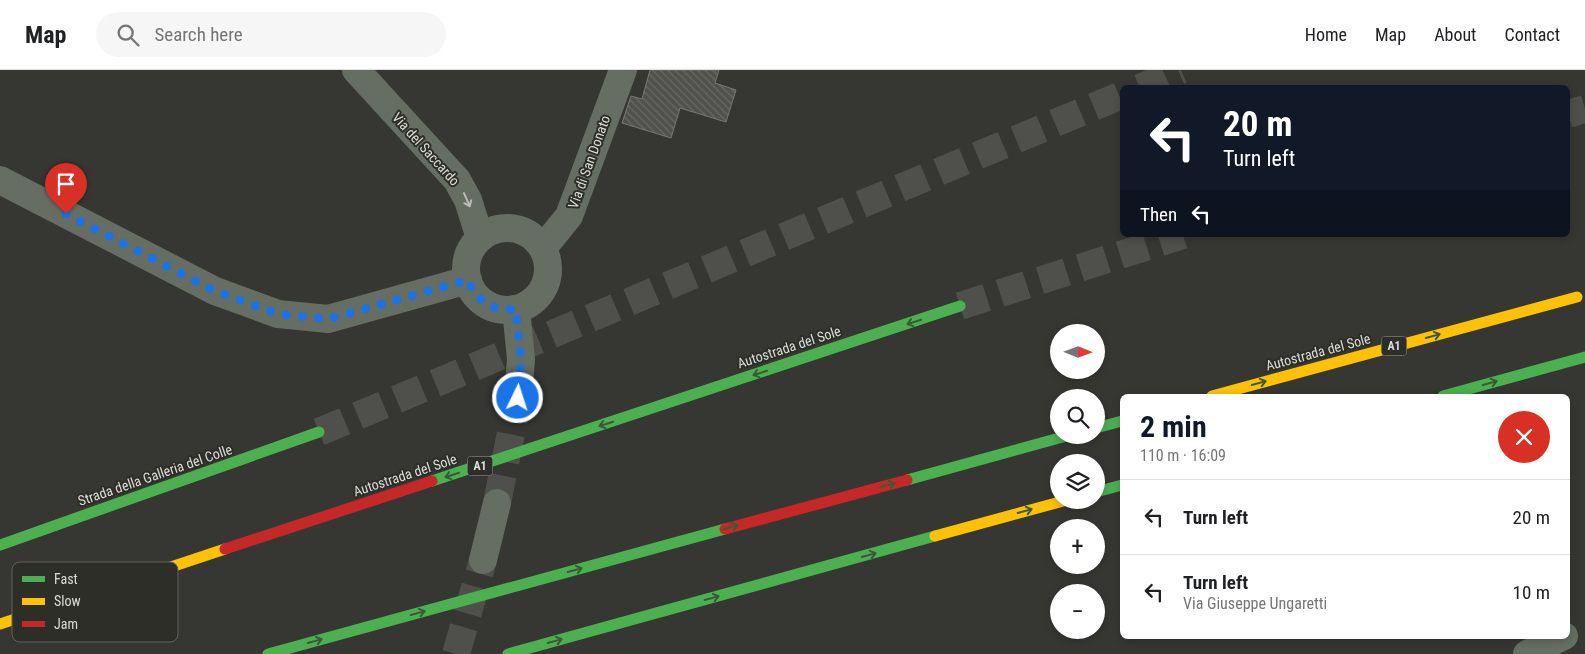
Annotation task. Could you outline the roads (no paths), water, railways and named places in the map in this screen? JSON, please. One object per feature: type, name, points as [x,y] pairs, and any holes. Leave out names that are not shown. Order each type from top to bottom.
[{"type":"main road","name":"Autostrada del Sole","points":[[1219,394],[1577,297]]},
{"type":"main road","name":"Autostrada del Sole","points":[[178,565],[960,306]]},
{"type":"main road","points":[[1450,394],[1585,357]]},
{"type":"main road","points":[[1105,426],[1120,422]]},
{"type":"main road","name":"Strada della Galleria del Colle","points":[[0,545],[319,432]]},
{"type":"main road","points":[[268,654],[1050,440]]},
{"type":"main road","points":[[1105,490],[1120,486]]},
{"type":"main road","points":[[508,654],[1050,505]]},
{"type":"main road","name":"Autostrada del Sole","points":[[0,624],[12,620]]},
{"type":"street","name":"Via del Saccardo","points":[[356,70],[457,180],[468,200],[480,238]]},
{"type":"street","name":"Via di San Donato","points":[[543,248],[569,216],[623,70]]},
{"type":"street","points":[[0,180],[215,291],[278,314],[328,319],[468,280]]},
{"type":"street","points":[[501,228],[513,228],[535,238],[543,248],[548,268],[546,282],[540,294],[530,303],[516,309],[504,310],[492,307],[473,292],[468,280],[468,258],[480,238],[489,232],[501,228]]},
{"type":"street","points":[[516,309],[521,359],[518,398]]},
{"type":"street","points":[[483,560],[498,503]]},
{"type":"street","points":[[1570,633],[1585,626]]},
{"type":"street","points":[[1527,654],[1558,639]]},
{"type":"tunnel","points":[[1147,85],[1181,70]]},
{"type":"tunnel","points":[[319,432],[1120,96]]},
{"type":"tunnel","points":[[1570,113],[1585,109]]},
{"type":"tunnel","points":[[960,306],[1177,237]]},
{"type":"tunnel","points":[[497,503],[518,398]]},
{"type":"tunnel","points":[[456,654],[483,560]]}]
